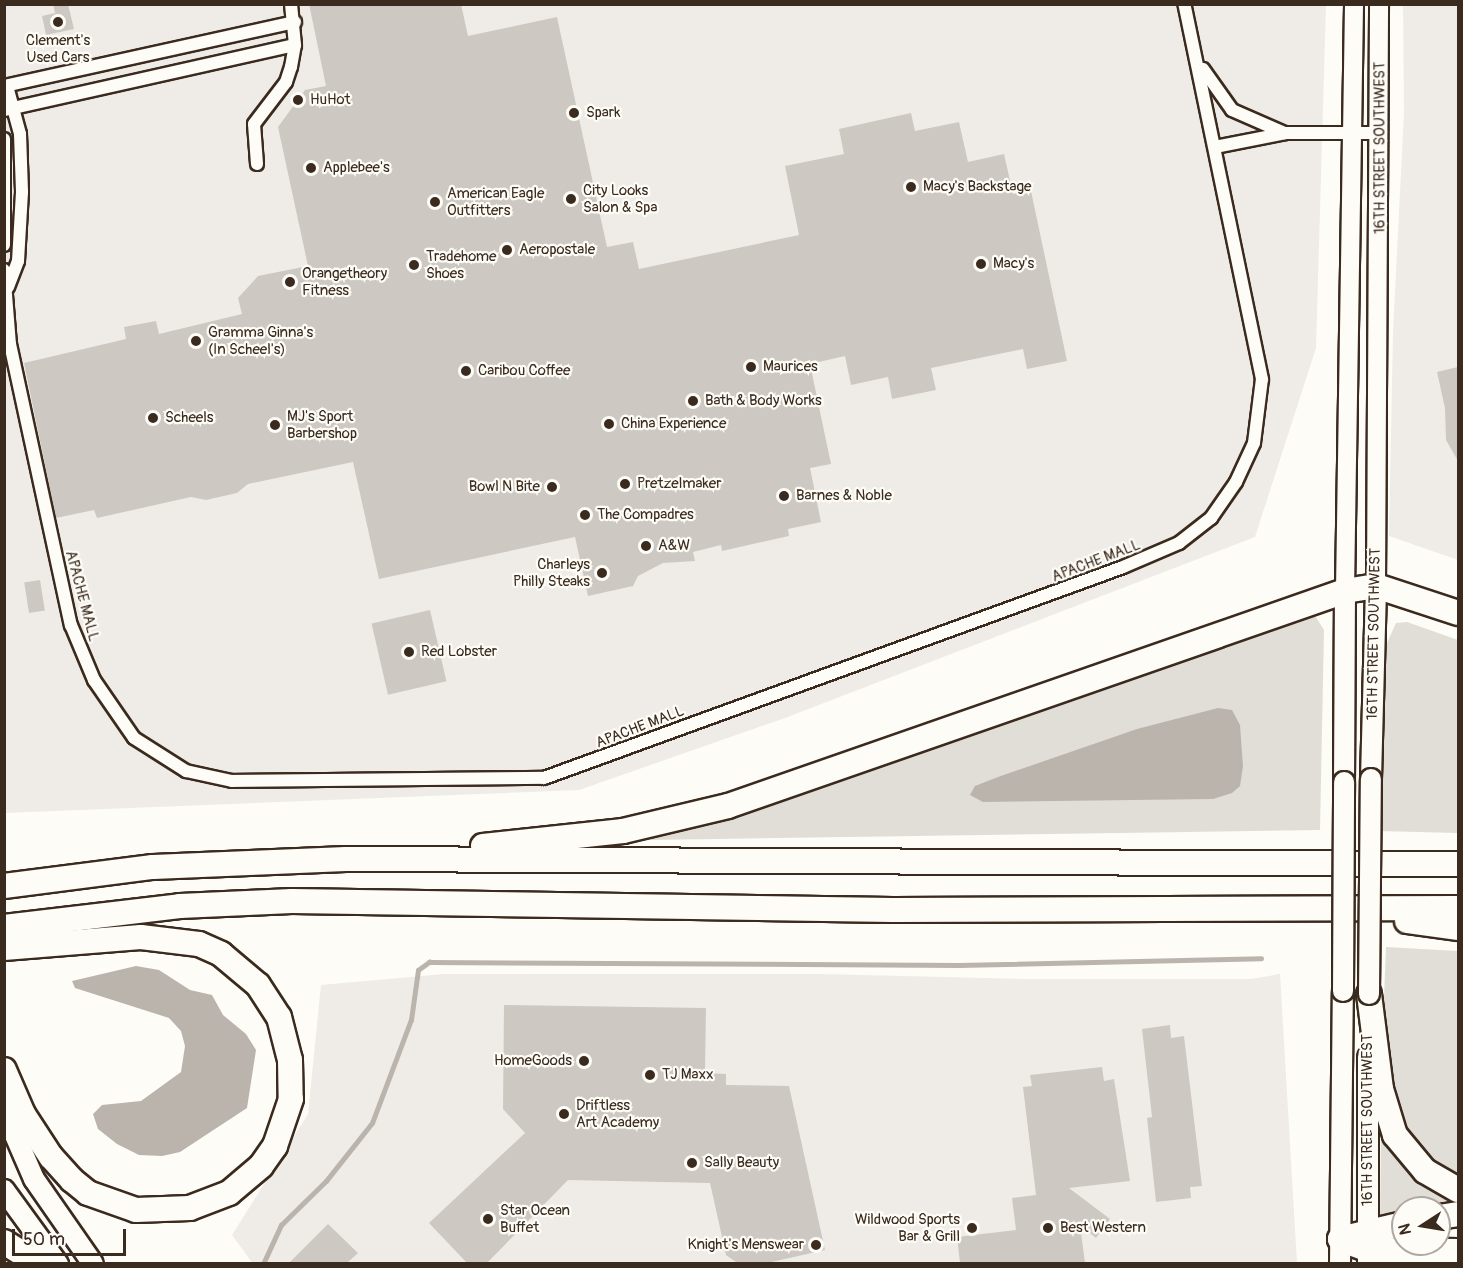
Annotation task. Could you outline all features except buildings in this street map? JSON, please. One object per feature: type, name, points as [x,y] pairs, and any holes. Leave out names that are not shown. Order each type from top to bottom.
[{"type":"highway","points":[[346,859],[551,840],[685,818],[1345,591],[1376,586],[1458,613]]},
{"type":"highway","points":[[4,886],[153,867],[346,859],[1458,864]]},
{"type":"highway","points":[[4,927],[180,906],[292,902],[893,910],[1458,908]]},
{"type":"highway","points":[[1306,908],[1458,928]]},
{"type":"highway","points":[[4,948],[141,937],[199,944],[221,954],[258,985],[279,1017],[290,1060],[291,1099],[270,1153],[261,1166],[229,1193],[190,1208],[136,1210],[96,1197],[72,1180],[51,1157],[23,1114],[4,1070]]},
{"type":"highway","points":[[1369,994],[1381,1089],[1395,1135],[1425,1171],[1458,1190]]},
{"type":"highway","points":[[1369,1248],[1391,1232]]},
{"type":"highway","points":[[1340,1239],[1369,1248],[1391,1249]]},
{"type":"highway","points":[[4,1242],[39,1263]]},
{"type":"highway","points":[[1415,1263],[1437,1256]]},
{"type":"main road","name":"16TH STREET SOUTHWEST","points":[[1340,1263],[1345,591],[1354,134],[1354,4]]},
{"type":"main road","name":"16TH STREET SOUTHWEST","points":[[1369,1248],[1369,994],[1376,586],[1379,4]]},
{"type":"main road","points":[[4,1110],[34,1179],[93,1263]]},
{"type":"main road","points":[[4,1190],[58,1263]]},
{"type":"street","points":[[257,164],[254,124],[286,82],[295,45],[295,22],[291,4]]},
{"type":"street","points":[[1184,4],[1195,53],[1208,81],[1232,110],[1286,133]]},
{"type":"street","points":[[6,292],[18,261],[22,232],[20,134],[9,109],[6,86],[295,22]]},
{"type":"street","points":[[9,109],[295,45]]},
{"type":"street","name":"APACHE MALL","points":[[4,270],[12,353],[71,625],[94,680],[134,738],[186,771],[232,781],[544,778],[1124,567],[1179,543],[1211,518],[1246,464],[1262,398],[1260,370],[1195,53]]},
{"type":"street","points":[[1215,147],[1286,133],[1380,133]]},
{"type":"street","points":[[4,139],[4,244]]},
{"type":"shaded area","points":[[4,5],[1326,5],[1316,348],[1255,537],[785,718],[579,790],[5,813]]},
{"type":"shaded area","points":[[1403,5],[1458,5],[1458,560],[1389,536],[1393,331],[1404,113]]},
{"type":"shaded area","points":[[1312,611],[1324,630],[1320,830],[650,840],[651,834]]},
{"type":"shaded area","points":[[1407,622],[1458,640],[1458,833],[1379,831],[1386,645],[1396,623]]},
{"type":"shaded area","points":[[1218,708],[1232,710],[1240,725],[1243,766],[1240,786],[1232,793],[1213,799],[983,802],[970,795],[975,786],[998,777],[1137,729]]},
{"type":"shaded area","points":[[1386,947],[1458,951],[1458,1175],[1441,1167],[1419,1148],[1395,1108],[1384,998]]},
{"type":"shaded area","points":[[136,966],[159,970],[190,990],[212,995],[223,1015],[246,1034],[256,1050],[247,1108],[180,1152],[162,1156],[139,1155],[117,1144],[98,1129],[93,1114],[102,1105],[141,1101],[181,1072],[185,1046],[181,1031],[169,1018],[75,988],[72,981]]},
{"type":"shaded area","points":[[444,974],[817,974],[1027,979],[1251,979],[1280,974],[1297,1263],[253,1264],[232,1235],[308,1114],[321,985]]},
{"type":"shaded area","points":[[1381,1136],[1408,1173],[1425,1188],[1443,1196],[1391,1196],[1391,1218],[1380,1220]]},
{"type":"waterway","points":[[263,1264],[281,1225],[326,1181],[372,1123],[411,1020],[418,970],[429,962],[959,965],[1261,958]]},
{"type":"place","name":"Clement's Used Cars","points":[[58,22]]},
{"type":"place","name":"HuHot","points":[[298,100]]},
{"type":"place","name":"Spark","points":[[574,113]]},
{"type":"place","name":"Applebee's","points":[[311,168]]},
{"type":"place","name":"Macy's Backstage","points":[[911,187]]},
{"type":"place","name":"City Looks Salon & Spa","points":[[571,199]]},
{"type":"place","name":"American Eagle Outfitters","points":[[435,202]]},
{"type":"place","name":"Aeropostale","points":[[507,250]]},
{"type":"place","name":"Macy's","points":[[981,264]]},
{"type":"place","name":"Tradehome Shoes","points":[[414,265]]},
{"type":"place","name":"Orangetheory Fitness","points":[[290,282]]},
{"type":"place","name":"Gramma Ginna's (In Scheel's)","points":[[196,341]]},
{"type":"place","name":"Maurices","points":[[751,367]]},
{"type":"place","name":"Caribou Coffee","points":[[466,371]]},
{"type":"place","name":"Bath & Body Works","points":[[693,401]]},
{"type":"place","name":"Scheels","points":[[153,418]]},
{"type":"place","name":"China Experience","points":[[609,424]]},
{"type":"place","name":"MJ's Sport Barbershop","points":[[275,425]]},
{"type":"place","name":"Pretzelmaker","points":[[625,484]]},
{"type":"place","name":"Bowl N Bite","points":[[552,487]]},
{"type":"place","name":"Barnes & Noble","points":[[784,496]]},
{"type":"place","name":"The Compadres","points":[[585,515]]},
{"type":"place","name":"A&W","points":[[646,546]]},
{"type":"place","name":"Charleys Philly Steaks","points":[[602,573]]},
{"type":"place","name":"Red Lobster","points":[[409,652]]},
{"type":"place","name":"HomeGoods","points":[[584,1061]]},
{"type":"place","name":"TJ Maxx","points":[[650,1075]]},
{"type":"place","name":"Driftless Art Academy","points":[[564,1114]]},
{"type":"place","name":"Sally Beauty","points":[[692,1163]]},
{"type":"place","name":"Star Ocean Buffet","points":[[488,1219]]},
{"type":"place","name":"Wildwood Sports Bar & Grill","points":[[972,1228]]},
{"type":"place","name":"Best Western","points":[[1048,1228]]},
{"type":"place","name":"Knight's Menswear","points":[[816,1245]]}]
